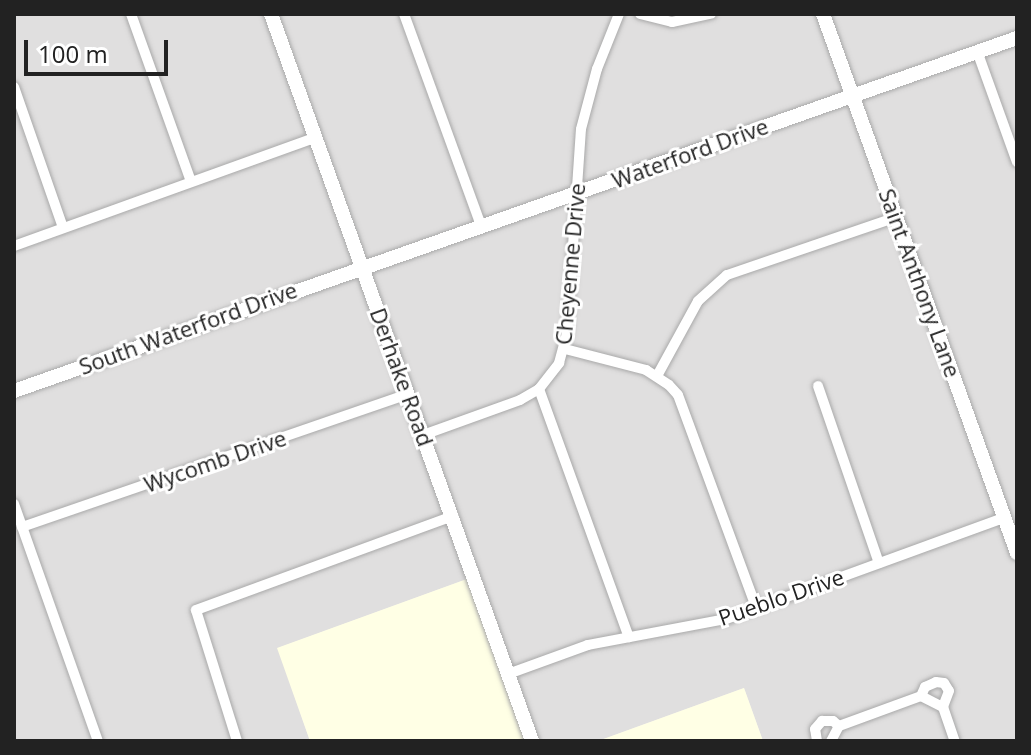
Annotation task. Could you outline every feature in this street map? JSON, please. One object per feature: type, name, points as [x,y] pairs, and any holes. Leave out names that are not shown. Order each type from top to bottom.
[{"type":"street","points":[[131,14],[191,182]]},
{"type":"street","name":"Derhake Road","points":[[271,14],[532,741]]},
{"type":"street","points":[[404,14],[481,226]]},
{"type":"street","name":"Cheyenne Drive","points":[[423,435],[520,400],[539,389],[559,363],[565,349],[581,129],[597,69],[619,14]]},
{"type":"street","points":[[640,14],[672,22],[711,14]]},
{"type":"street","name":"Saint Anthony Lane","points":[[823,14],[1017,553]]},
{"type":"street","name":"Waterford Drive","points":[[362,266],[1017,38]]},
{"type":"street","points":[[977,51],[1017,162]]},
{"type":"street","points":[[14,87],[63,228]]},
{"type":"street","points":[[14,246],[314,138]]},
{"type":"street","points":[[657,376],[698,301],[727,275],[896,217]]},
{"type":"street","name":"South Waterford Drive","points":[[14,391],[362,266]]},
{"type":"street","points":[[565,349],[657,376],[669,385],[685,409],[756,607]]},
{"type":"street","points":[[818,386],[879,563]]},
{"type":"street","points":[[539,389],[629,637]]},
{"type":"street","name":"Wycomb Drive","points":[[22,527],[408,394]]},
{"type":"street","points":[[14,504],[98,741]]},
{"type":"street","points":[[237,741],[196,610],[453,516]]},
{"type":"street","name":"Pueblo Drive","points":[[508,674],[588,645],[726,619],[1004,518]]},
{"type":"street","points":[[831,741],[839,726],[921,696],[925,687],[936,682],[944,683],[949,691],[943,707],[955,741]]},
{"type":"street","points":[[921,696],[943,707]]},
{"type":"street","points":[[817,741],[815,729],[822,721],[833,721],[839,726]]},
{"type":"shaded area","points":[[14,14],[264,14],[467,579],[278,648],[310,741],[14,741]]},
{"type":"shaded area","points":[[279,14],[1017,14],[1017,741],[763,741],[744,688],[598,741],[537,741]]},
{"type":"shaded area","points":[[467,579],[525,741],[310,741],[277,648]]},
{"type":"shaded area","points":[[744,688],[763,741],[598,741]]}]
